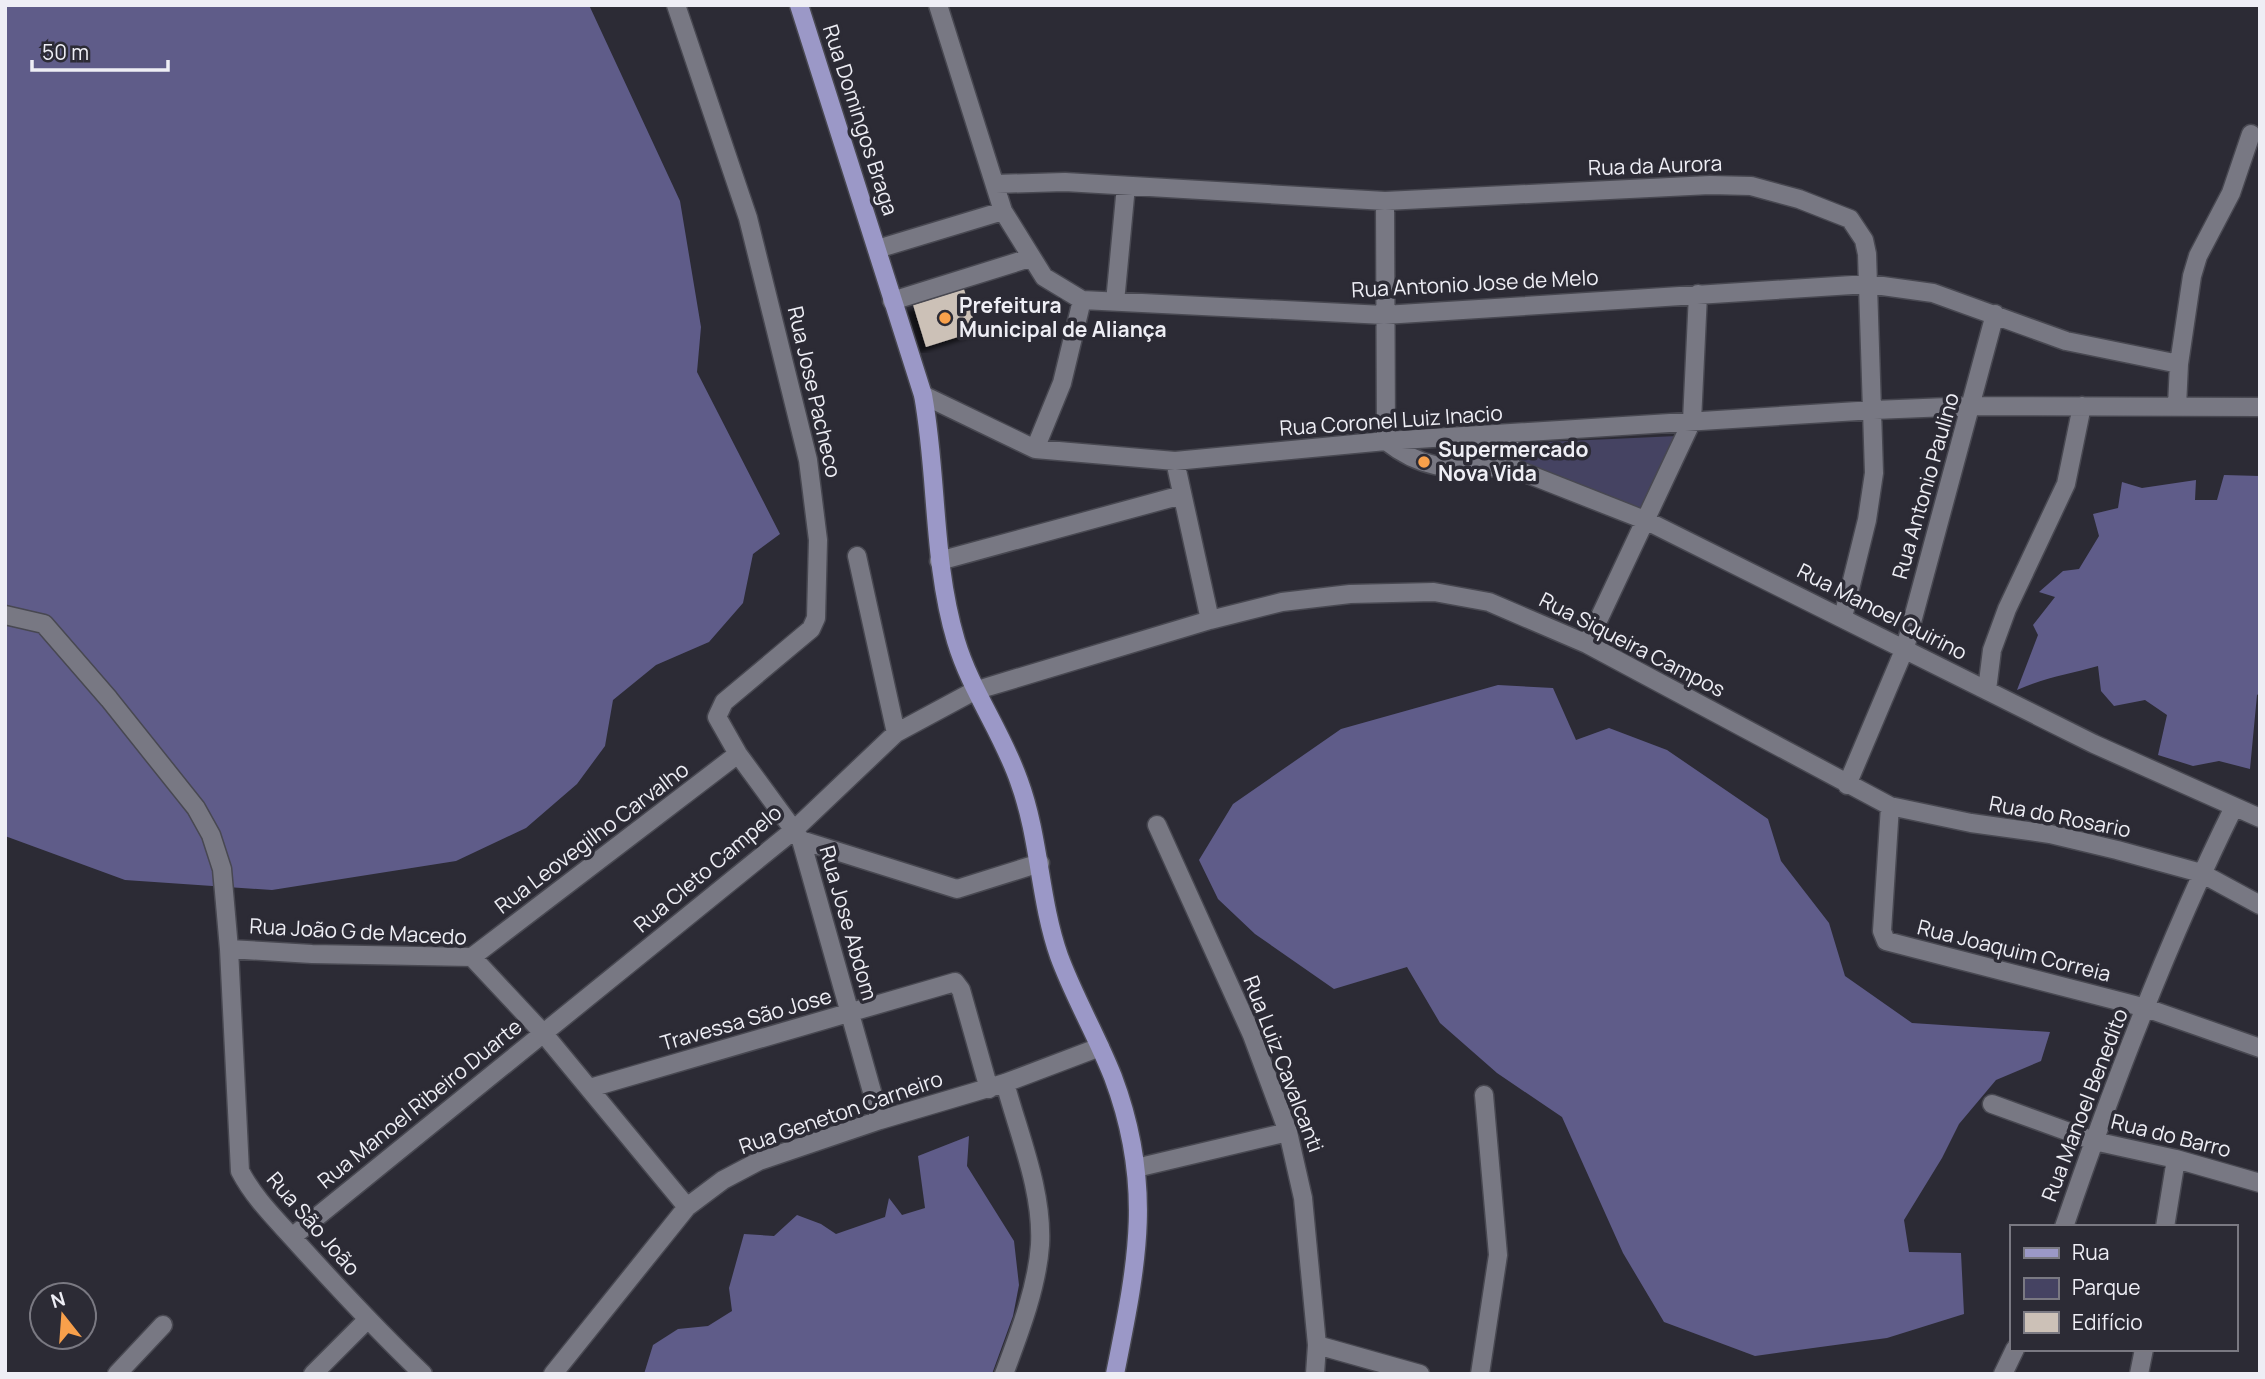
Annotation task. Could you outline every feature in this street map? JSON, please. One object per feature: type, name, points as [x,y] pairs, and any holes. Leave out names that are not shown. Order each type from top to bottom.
[{"type":"main road","name":"Rua Domingos Braga","points":[[799,5],[923,395],[932,440],[943,597],[974,691],[1018,778],[1035,831],[1059,955],[1100,1046],[1127,1121],[1136,1168],[1139,1220],[1136,1272],[1115,1374]]},
{"type":"street","name":"Rua Jose Pacheco","points":[[676,5],[748,218],[808,460],[815,502],[818,540],[816,618],[803,639],[718,710],[720,724],[738,754]]},
{"type":"street","name":"Rua Antonio Jose de Melo","points":[[938,5],[1003,211],[1030,258],[1045,277],[1082,300],[1384,315],[1868,284]]},
{"type":"street","points":[[2177,406],[2179,364],[2192,276],[2198,256],[2231,193],[2251,134]]},
{"type":"street","name":"Rua da Aurora","points":[[996,184],[1065,182],[1385,201],[1710,185],[1751,186],[1799,199],[1850,219],[1864,240],[1874,410],[1874,473],[1867,520],[1843,617]]},
{"type":"street","points":[[1115,302],[1126,186]]},
{"type":"street","points":[[1385,201],[1387,441],[1405,456],[1438,467],[1510,467],[1509,436]]},
{"type":"street","points":[[877,249],[1003,211]]},
{"type":"street","points":[[892,301],[1030,258]]},
{"type":"street","points":[[1868,284],[1933,293],[2093,349],[2179,364]]},
{"type":"street","points":[[1587,644],[1692,421],[1698,294]]},
{"type":"street","points":[[1035,449],[1062,383],[1082,300]]},
{"type":"street","name":"Rua Antonio Paulino","points":[[1847,785],[1905,648],[1973,406],[1995,314]]},
{"type":"street","name":"Rua Coronel Luiz Inacio","points":[[923,395],[1035,449],[1175,461],[1387,441],[1509,436],[1874,410],[1973,406],[2260,407]]},
{"type":"street","points":[[1987,690],[1992,650],[2007,609],[2066,484],[2082,406]]},
{"type":"street","points":[[1175,461],[1210,620]]},
{"type":"street","name":"Rua Manoel Quirino","points":[[1510,467],[1647,521],[2094,744],[2260,818]]},
{"type":"street","points":[[939,561],[1182,495]]},
{"type":"street","points":[[857,556],[896,733]]},
{"type":"street","name":"Rua Siqueira Campos","points":[[974,691],[1210,620],[1282,602],[1350,594],[1434,592],[1489,602],[1587,644],[1847,785]]},
{"type":"street","name":"Rua João G de Macedo","points":[[5,615],[44,624],[109,699],[196,808],[211,835],[222,869],[229,949],[312,954],[472,957],[544,1034],[687,1208]]},
{"type":"street","name":"Rua Cleto Campelo","points":[[544,1034],[797,835],[896,733],[974,691]]},
{"type":"street","name":"Rua Jose Abdom","points":[[738,754],[797,835],[880,1120]]},
{"type":"street","name":"Rua Leovegilho Carvalho","points":[[472,957],[738,754]]},
{"type":"street","name":"Rua do Rosario","points":[[1847,785],[1890,806],[1971,823],[2050,834],[2201,873],[2260,905]]},
{"type":"street","name":"Rua Joaquim Correia","points":[[1890,806],[1882,932],[1886,941],[2146,1008],[2260,1048]]},
{"type":"street","name":"Rua Manoel Benedito","points":[[2065,1225],[2094,1140],[2146,1008],[2201,873],[2234,807]]},
{"type":"street","name":"Rua Luiz Cavalcanti","points":[[1157,825],[1252,1035],[1288,1132],[1303,1198],[1317,1345],[1315,1374]]},
{"type":"street","points":[[797,835],[957,889],[1040,863]]},
{"type":"street","name":"Rua São João","points":[[229,949],[240,1171],[250,1190],[292,1237],[367,1320],[423,1374]]},
{"type":"street","name":"Travessa São Jose","points":[[590,1088],[955,982],[961,990],[997,1086]]},
{"type":"street","name":"Rua Manoel Ribeiro Duarte","points":[[292,1237],[544,1034]]},
{"type":"street","name":"Rua Geneton Carneiro","points":[[553,1374],[687,1208],[723,1180],[759,1161],[880,1120],[997,1086],[1100,1046]]},
{"type":"street","points":[[997,1086],[1033,1185],[1040,1243],[1038,1265],[1004,1374]]},
{"type":"street","points":[[1480,1374],[1498,1255],[1484,1094]]},
{"type":"street","name":"Rua do Barro","points":[[1992,1104],[2094,1140],[2176,1159],[2260,1183]]},
{"type":"street","points":[[1136,1168],[1288,1132]]},
{"type":"street","points":[[2165,1225],[2176,1159]]},
{"type":"street","points":[[313,1374],[367,1320]]},
{"type":"street","points":[[117,1374],[163,1325]]},
{"type":"street","points":[[1317,1345],[1420,1374]]},
{"type":"street","points":[[2003,1374],[2014,1351]]},
{"type":"street","points":[[2139,1374],[2144,1351]]},
{"type":"green space","points":[[1677,436],[1639,510],[1521,463],[1522,443]]},
{"type":"shaded area","points":[[5,5],[589,5],[680,201],[701,327],[697,372],[780,534],[753,554],[743,603],[709,642],[656,665],[613,700],[605,746],[577,784],[526,828],[456,861],[272,890],[125,880],[5,836]]},
{"type":"shaded area","points":[[2224,475],[2260,476],[2260,693],[2257,695],[2250,769],[2219,761],[2193,766],[2158,755],[2167,715],[2145,700],[2114,706],[2101,691],[2098,666],[2017,690],[2038,635],[2033,625],[2055,597],[2039,592],[2063,571],[2079,569],[2099,536],[2093,514],[2118,508],[2122,482],[2142,488],[2196,480],[2195,500],[2217,500]]},
{"type":"shaded area","points":[[1498,685],[1553,688],[1576,740],[1609,728],[1667,750],[1768,819],[1781,861],[1829,923],[1845,976],[1912,1023],[2050,1032],[2041,1061],[1996,1080],[1959,1124],[1942,1158],[1904,1220],[1909,1252],[1961,1253],[1964,1314],[1887,1338],[1755,1356],[1664,1322],[1623,1253],[1562,1117],[1497,1073],[1440,1023],[1407,967],[1334,989],[1255,934],[1218,899],[1199,860],[1233,804],[1341,729]]},
{"type":"shaded area","points":[[969,1136],[967,1166],[1014,1241],[1019,1285],[1013,1316],[992,1374],[644,1374],[653,1345],[678,1329],[708,1326],[732,1311],[729,1288],[744,1234],[774,1236],[797,1215],[821,1224],[836,1234],[885,1217],[889,1198],[902,1215],[925,1208],[918,1156]]},
{"type":"building","name":"Prefeitura Municipal de Aliança","points":[[964,289],[977,331],[926,347],[913,305]]},
{"type":"place","name":"Prefeitura Municipal de Aliança","points":[[945,318]]},
{"type":"place","name":"Supermercado Nova Vida","points":[[1424,462]]}]
